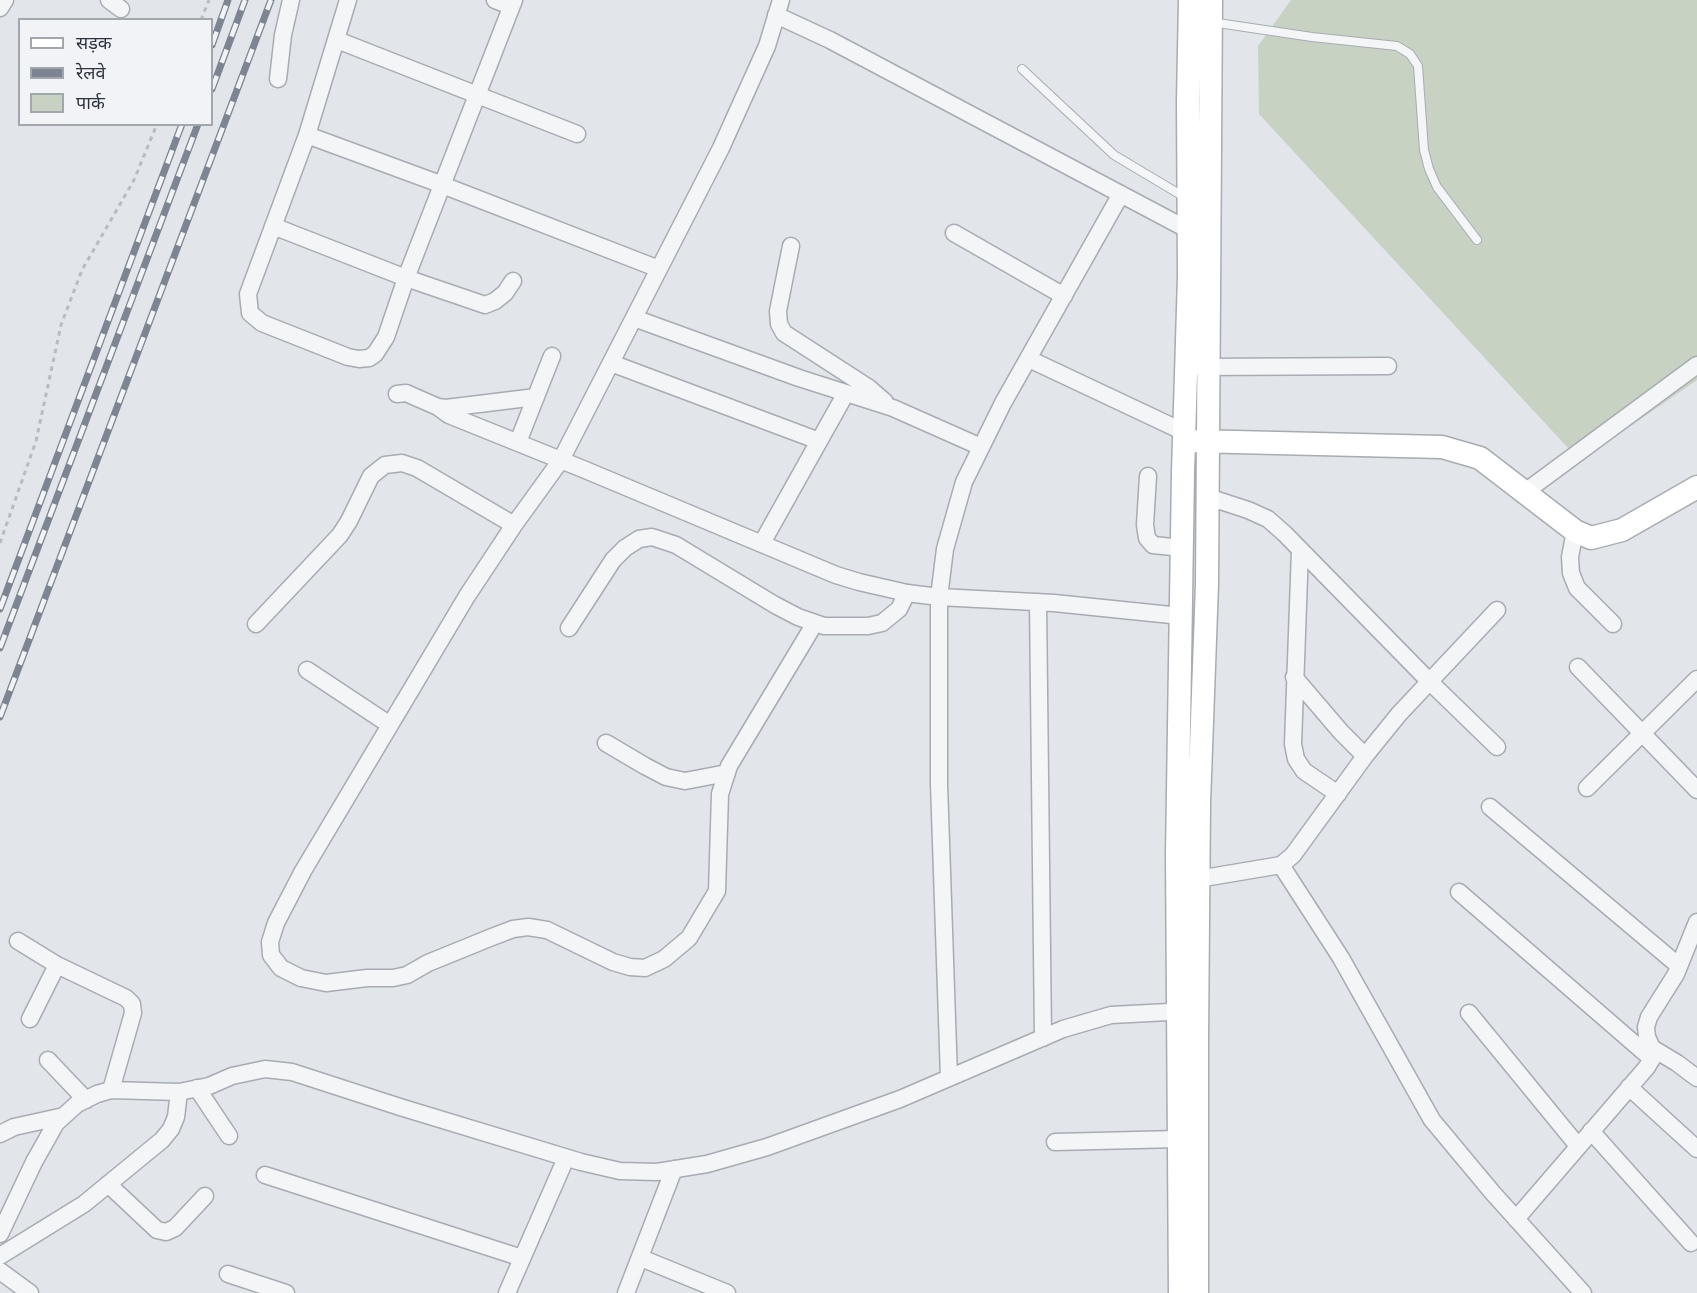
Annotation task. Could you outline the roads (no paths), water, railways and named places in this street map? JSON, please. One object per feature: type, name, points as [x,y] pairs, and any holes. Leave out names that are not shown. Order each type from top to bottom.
[{"type":"street","points":[[0,8],[5,0]]},
{"type":"street","points":[[278,79],[283,34],[291,0]]},
{"type":"street","points":[[348,0],[307,135],[248,294],[250,313],[262,323],[348,357],[359,359],[369,358],[375,354],[386,337],[406,278],[513,3],[495,0]]},
{"type":"street","points":[[815,623],[729,766],[720,794],[717,891],[689,938],[664,959],[645,968],[630,967],[613,962],[547,930],[528,927],[513,929],[428,963],[407,975],[393,978],[368,978],[326,983],[301,978],[281,968],[272,955],[270,942],[273,932],[303,871],[467,596],[561,460],[721,148],[767,46],[779,7],[830,39],[1210,241]]},
{"type":"street","points":[[1197,1293],[1188,1196],[1178,1139],[1198,879],[1208,497],[1208,442],[1198,367],[1190,276],[1189,231],[1200,11]]},
{"type":"street","points":[[1180,1293],[1188,1196],[1187,1011],[1177,855],[1184,436],[1198,367],[1210,241],[1200,11]]},
{"type":"street","points":[[337,40],[577,134]]},
{"type":"street","points":[[307,135],[442,184],[659,269]]},
{"type":"street","points":[[949,1078],[939,784],[939,597],[945,549],[964,482],[981,447],[1121,194]]},
{"type":"street","points":[[273,225],[406,278],[485,305],[505,293],[513,281]]},
{"type":"street","points":[[954,233],[1064,296]]},
{"type":"street","points":[[791,246],[778,311],[779,324],[784,333],[869,388],[893,408]]},
{"type":"street","points":[[634,318],[799,378],[893,408],[981,447]]},
{"type":"street","points":[[518,442],[552,356]]},
{"type":"street","points":[[1029,359],[1184,436],[1208,442],[1443,447],[1480,458],[1575,531],[1591,538],[1622,530],[1697,486]]},
{"type":"street","points":[[611,363],[819,441]]},
{"type":"street","points":[[1198,367],[1388,366]]},
{"type":"street","points":[[1525,492],[1697,366]]},
{"type":"street","points":[[397,394],[406,393],[416,396],[449,415],[836,575],[859,582],[907,593],[939,597],[1038,602],[1181,616]]},
{"type":"street","points":[[762,543],[846,393]]},
{"type":"street","points":[[438,407],[446,408],[536,397]]},
{"type":"street","points":[[256,624],[340,535],[371,477],[385,465],[402,463],[417,468],[514,525]]},
{"type":"street","points":[[1148,476],[1145,525],[1147,538],[1154,545],[1182,548]]},
{"type":"street","points":[[1208,497],[1268,519],[1428,681],[1497,747]]},
{"type":"street","points":[[1575,531],[1570,557],[1571,573],[1577,588],[1613,624]]},
{"type":"street","points":[[569,628],[613,560],[639,539],[652,537],[676,545],[798,617],[824,626],[868,626],[882,623],[899,609],[907,593]]},
{"type":"street","points":[[1300,550],[1293,744],[1296,759],[1304,771],[1338,794]]},
{"type":"street","points":[[1038,602],[1043,1038]]},
{"type":"street","points":[[1198,879],[1281,865],[1293,855],[1365,756],[1428,681],[1497,610]]},
{"type":"street","points":[[1578,667],[1697,790]]},
{"type":"street","points":[[307,670],[390,725]]},
{"type":"street","points":[[1294,677],[1341,732],[1365,756]]},
{"type":"street","points":[[1587,788],[1697,679]]},
{"type":"street","points":[[606,742],[666,777],[685,781],[727,773]]},
{"type":"street","points":[[1490,807],[1679,966]]},
{"type":"street","points":[[1281,865],[1341,958],[1432,1120],[1583,1293]]},
{"type":"street","points":[[1459,892],[1652,1054],[1677,1062],[1697,1078]]},
{"type":"street","points":[[1516,1218],[1647,1067],[1652,1054],[1647,1037],[1648,1017],[1669,987],[1697,922]]},
{"type":"street","points":[[18,941],[57,965],[126,998],[132,1004],[134,1013],[111,1090]]},
{"type":"street","points":[[30,1019],[57,965]]},
{"type":"street","points":[[0,1234],[34,1162],[56,1123],[77,1104],[111,1090],[179,1092],[209,1086],[232,1076],[265,1069],[292,1072],[566,1158],[620,1171],[657,1172],[707,1164],[767,1147],[900,1099],[1063,1029],[1110,1015],[1187,1011]]},
{"type":"street","points":[[1469,1013],[1578,1146]]},
{"type":"street","points":[[48,1060],[86,1100]]},
{"type":"street","points":[[1629,1087],[1697,1149]]},
{"type":"street","points":[[197,1088],[229,1136]]},
{"type":"street","points":[[0,1256],[67,1215],[162,1140],[171,1129],[176,1117],[179,1092]]},
{"type":"street","points":[[0,1134],[14,1127],[64,1116]]},
{"type":"street","points":[[1591,1131],[1691,1243]]},
{"type":"street","points":[[1055,1142],[1178,1139]]},
{"type":"street","points":[[507,1293],[566,1158]]},
{"type":"street","points":[[626,1293],[674,1169]]},
{"type":"street","points":[[265,1174],[522,1258]]},
{"type":"street","points":[[108,1184],[157,1230],[165,1232],[175,1228],[205,1196]]},
{"type":"street","points":[[640,1258],[728,1293]]},
{"type":"street","points":[[0,1271],[30,1293]]},
{"type":"street","points":[[228,1274],[286,1293]]},
{"type":"lane","points":[[1200,11],[1312,37],[1397,46],[1410,54],[1418,66],[1424,150],[1429,169],[1437,187],[1478,240]]},
{"type":"lane","points":[[1022,69],[1114,155],[1189,199],[1210,208]]},
{"type":"railway","points":[[213,42],[228,0]]},
{"type":"railway","points":[[213,86],[245,0]]},
{"type":"railway","points":[[0,717],[271,0]]},
{"type":"railway","points":[[0,609],[181,126]]},
{"type":"railway","points":[[0,648],[197,126]]}]
